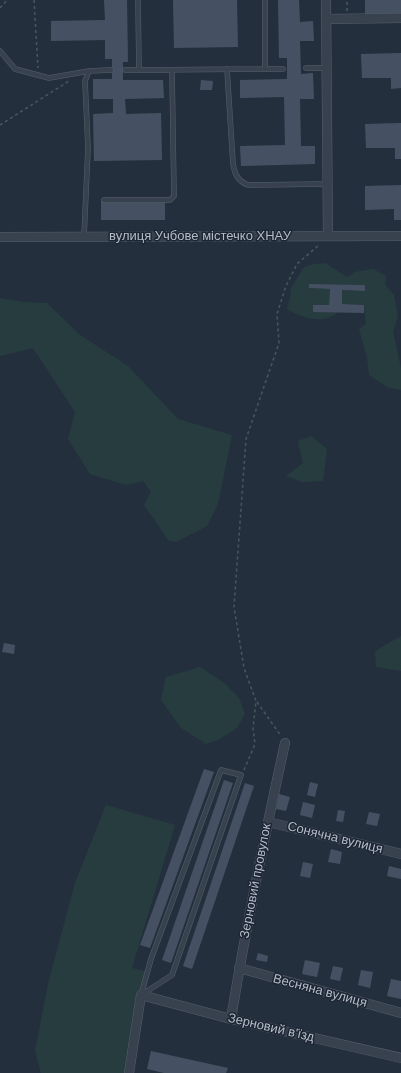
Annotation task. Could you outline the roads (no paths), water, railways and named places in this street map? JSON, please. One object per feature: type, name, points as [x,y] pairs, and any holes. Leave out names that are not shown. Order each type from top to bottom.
[{"type":"street","points":[[326,0],[328,236]]},
{"type":"street","points":[[326,19],[401,18]]},
{"type":"street","name":"вулиця Учбове містечко ХНАУ","points":[[0,237],[401,236]]},
{"type":"street","name":"Зерновий провулок","points":[[231,1019],[239,968],[285,743]]},
{"type":"street","name":"Сонячна вулиця","points":[[268,822],[401,854]]},
{"type":"street","name":"Весняна вулиця","points":[[239,968],[401,1013]]},
{"type":"street","points":[[129,1073],[141,995]]},
{"type":"street","name":"Зерновий в'їзд","points":[[141,995],[231,1019],[401,1058]]},
{"type":"lane","points":[[138,0],[139,70]]},
{"type":"lane","points":[[265,0],[265,69]]},
{"type":"lane","points":[[0,51],[15,69],[49,78],[89,71],[110,70]]},
{"type":"lane","points":[[306,68],[326,68]]},
{"type":"lane","points":[[227,69],[235,176],[241,182],[248,185],[327,184]]},
{"type":"lane","points":[[126,70],[283,69]]},
{"type":"lane","points":[[104,200],[170,200],[173,198],[172,70]]},
{"type":"lane","points":[[84,237],[88,148],[85,81],[89,71]]},
{"type":"lane","points":[[221,770],[241,775],[172,975],[141,995],[151,959],[221,770]]}]
